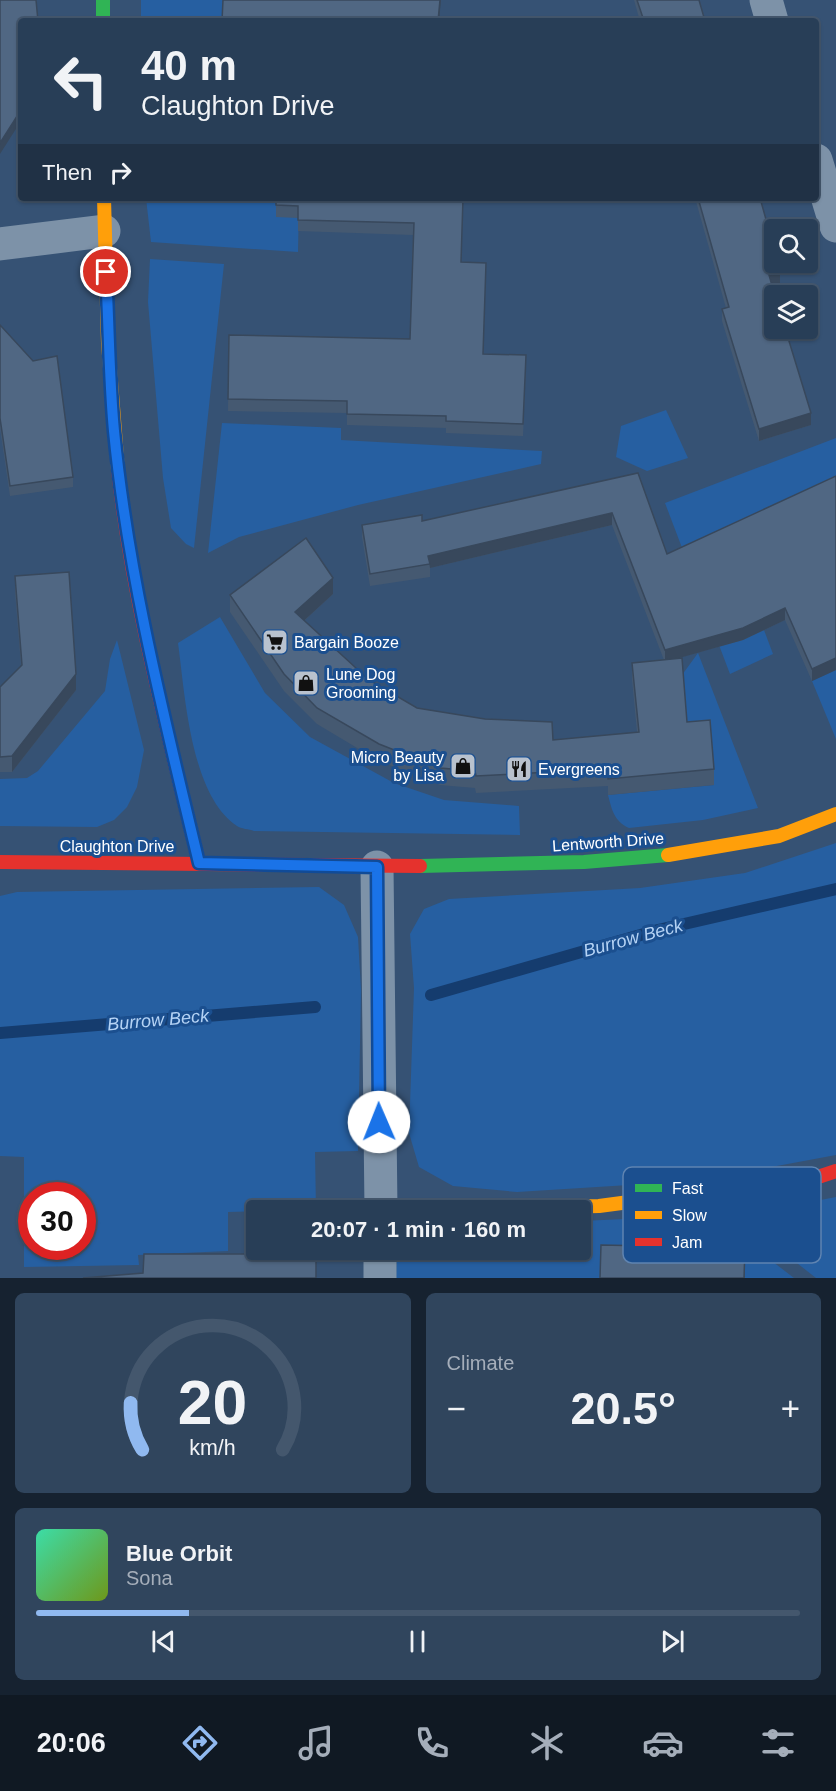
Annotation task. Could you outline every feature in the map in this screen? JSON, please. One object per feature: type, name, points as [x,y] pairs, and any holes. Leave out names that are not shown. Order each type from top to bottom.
[{"type":"street","points":[[103,0],[103,18]]},
{"type":"street","points":[[766,0],[771,18]]},
{"type":"street","points":[[819,170],[836,226]]},
{"type":"street","points":[[104,201],[114,429],[119,469],[141,605],[199,863]]},
{"type":"street","points":[[0,244],[104,231]]},
{"type":"street","name":"Lentworth Drive","points":[[377,867],[584,862],[677,855],[779,836],[836,814]]},
{"type":"street","name":"Claughton Drive","points":[[0,862],[377,867]]},
{"type":"street","points":[[377,867],[381,1200]]},
{"type":"street","points":[[821,1176],[836,1171]]},
{"type":"street","points":[[591,1206],[623,1203]]},
{"type":"street","points":[[380,1260],[380,1278]]},
{"type":"shaded area","points":[[141,0],[224,0],[223,18],[141,18]]},
{"type":"shaded area","points":[[146,201],[299,201],[298,252],[151,242]]},
{"type":"shaded area","points":[[150,259],[224,264],[194,548],[186,544],[171,528],[163,478],[148,302]]},
{"type":"shaded area","points":[[666,410],[688,458],[647,471],[616,457],[621,426]]},
{"type":"shaded area","points":[[222,423],[341,428],[341,440],[542,451],[541,464],[358,505],[239,537],[208,553]]},
{"type":"shaded area","points":[[836,438],[836,489],[697,552],[738,641],[764,630],[773,654],[730,674],[665,503]]},
{"type":"shaded area","points":[[220,617],[265,693],[310,737],[394,783],[444,800],[519,806],[520,835],[254,831],[237,826],[221,811],[209,791],[200,768],[187,715],[178,643]]},
{"type":"shaded area","points":[[117,640],[144,750],[137,787],[127,807],[114,820],[97,827],[0,826],[0,779],[27,778],[38,771],[105,691],[110,659]]},
{"type":"shaded area","points":[[698,653],[758,808],[703,820],[629,828],[617,818],[608,795],[714,785],[687,738],[682,675]]},
{"type":"shaded area","points":[[836,670],[836,739],[812,681]]},
{"type":"shaded area","points":[[836,843],[836,1155],[772,1167],[623,1167],[623,1185],[517,1192],[453,1186],[419,1167],[409,1133],[414,988],[410,934],[424,909],[449,899],[640,888],[745,873]]},
{"type":"shaded area","points":[[319,887],[344,905],[358,937],[361,990],[358,1151],[315,1152],[316,1200],[246,1200],[246,1212],[228,1212],[228,1251],[138,1255],[139,1265],[24,1267],[24,1260],[96,1260],[96,1182],[24,1182],[24,1157],[0,1156],[0,896],[17,892]]},
{"type":"shaded area","points":[[836,1197],[836,1278],[816,1278],[797,1263],[821,1263],[821,1200]]},
{"type":"shaded area","points":[[623,1219],[623,1263],[721,1263],[601,1278],[396,1278],[397,1260],[591,1260],[591,1221]]},
{"type":"shaded area","points":[[745,1263],[774,1263],[794,1278],[745,1278]]},
{"type":"building","points":[[0,0],[36,0],[38,18],[18,18],[18,115],[0,143]]},
{"type":"building","points":[[223,0],[440,0],[438,18],[222,18]]},
{"type":"building","points":[[637,0],[699,0],[704,18],[643,18]]},
{"type":"building","points":[[276,201],[463,201],[461,262],[486,263],[483,354],[526,355],[523,424],[446,421],[446,416],[347,414],[347,401],[228,399],[229,335],[410,339],[414,223],[298,220],[298,206],[276,205]]},
{"type":"building","points":[[699,201],[761,201],[766,219],[764,219],[764,273],[776,273],[769,275],[772,285],[764,285],[764,339],[788,339],[811,413],[759,429],[722,309],[729,307]]},
{"type":"building","points":[[0,325],[33,361],[57,356],[73,477],[10,486],[0,418]]},
{"type":"building","points":[[638,473],[667,554],[836,476],[836,658],[812,669],[785,608],[743,628],[665,650],[612,513],[428,556],[430,564],[370,574],[362,525],[422,515],[422,521]]},
{"type":"building","points":[[306,538],[333,578],[295,612],[369,680],[417,708],[485,719],[552,722],[553,740],[639,732],[632,663],[682,658],[687,722],[710,720],[714,769],[608,779],[608,769],[476,776],[475,771],[440,768],[379,744],[317,708],[284,674],[230,595]]},
{"type":"building","points":[[69,572],[76,674],[12,756],[0,757],[0,687],[22,665],[15,576]]},
{"type":"building","points":[[601,1245],[623,1245],[623,1263],[744,1263],[744,1278],[600,1278]]},
{"type":"building","points":[[144,1254],[246,1254],[246,1260],[316,1260],[316,1278],[83,1278],[143,1273]]},
{"type":"waterway","name":"Burrow Beck","points":[[431,995],[658,930],[836,889]]},
{"type":"waterway","name":"Burrow Beck","points":[[0,1033],[315,1007]]},
{"type":"traffic: fast","points":[[103,0],[103,18]]},
{"type":"traffic: fast","points":[[420,866],[584,862],[668,855]]},
{"type":"traffic: slow","points":[[104,201],[108,343],[118,470]]},
{"type":"traffic: slow","points":[[668,855],[779,836],[836,814]]},
{"type":"traffic: slow","points":[[591,1206],[623,1203]]},
{"type":"traffic: jam","points":[[118,470],[142,619],[199,863]]},
{"type":"traffic: jam","points":[[0,862],[420,866]]},
{"type":"traffic: jam","points":[[821,1176],[836,1171]]},
{"type":"place","name":"Bargain Booze","points":[[275,642]]},
{"type":"place","name":"Lune Dog Grooming","points":[[306,683]]},
{"type":"place","name":"Micro Beauty by Lisa","points":[[463,766]]},
{"type":"place","name":"Evergreens","points":[[519,769]]},
{"type":"route","points":[[106,272],[114,429],[119,469],[139,595],[199,863],[377,867],[379,1122]]}]
